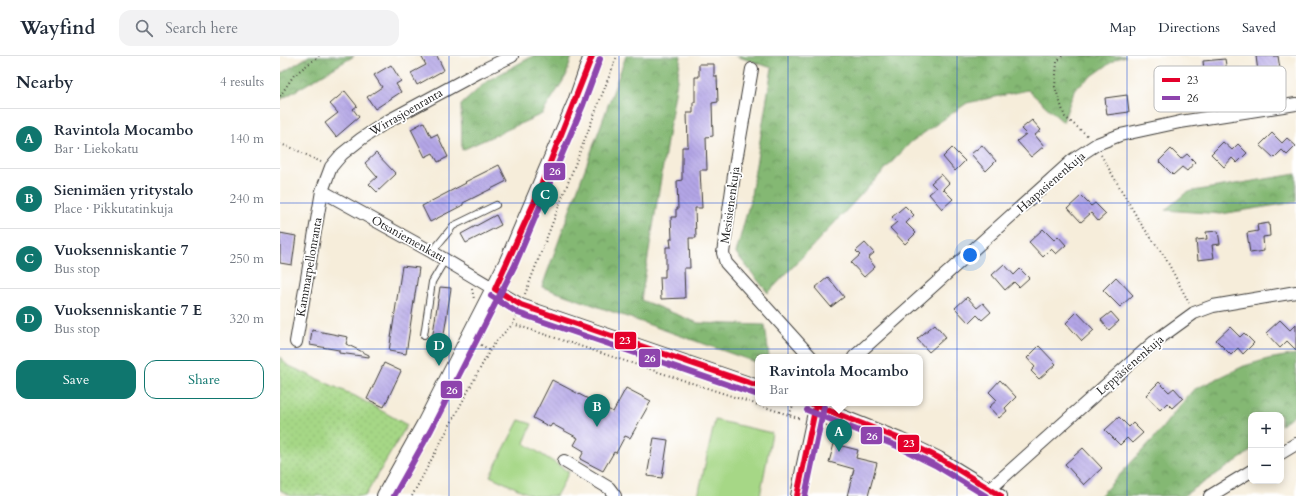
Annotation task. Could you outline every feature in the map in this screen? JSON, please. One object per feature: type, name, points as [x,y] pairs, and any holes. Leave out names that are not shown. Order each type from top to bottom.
[{"type":"street","name":"Wirrasjoenranta","points":[[322,191],[331,167],[342,154],[361,139],[388,121],[512,56]]},
{"type":"street","points":[[385,496],[424,426],[495,289],[543,182],[576,102],[592,56]]},
{"type":"street","name":"Mesisienenkuja","points":[[752,69],[736,162],[723,253],[726,262],[809,354]]},
{"type":"street","name":"Haapasienenkuja","points":[[1286,106],[1296,104]]},
{"type":"street","name":"Haapasienenkuja","points":[[857,354],[1074,159],[1096,144],[1120,135],[1180,122],[1244,112]]},
{"type":"street","name":"Otsaniemenkatu","points":[[322,191],[432,252],[521,305],[755,385]]},
{"type":"street","name":"Kammarpellonranta","points":[[296,342],[322,191]]},
{"type":"street","name":"Leppäsienenkuja","points":[[990,490],[1154,342],[1194,312],[1213,306],[1296,292]]},
{"type":"street","points":[[797,496],[817,424],[814,406]]},
{"type":"street","points":[[819,406],[900,439],[939,458],[1001,496]]},
{"type":"street","points":[[1284,451],[1296,444]]},
{"type":"street","points":[[564,461],[609,488],[615,496]]},
{"type":"street","points":[[1210,496],[1248,473]]},
{"type":"lane","points":[[432,252],[452,226],[496,205]]},
{"type":"lane","points":[[424,335],[432,282],[445,260]]},
{"type":"path","points":[[280,96],[294,75],[319,56]]},
{"type":"path","points":[[412,496],[490,350],[498,339],[514,324],[617,56]]},
{"type":"path","points":[[1062,56],[1058,62],[1056,88],[1065,117],[1096,144],[1142,224],[1165,257],[1194,312]]},
{"type":"path","points":[[280,144],[292,148],[331,167]]},
{"type":"path","points":[[514,324],[755,404]]},
{"type":"path","points":[[762,406],[817,424]]},
{"type":"path","points":[[789,415],[793,406]]},
{"type":"green space","points":[[309,56],[354,56],[280,100],[280,74]]},
{"type":"green space","points":[[533,56],[572,56],[566,76],[542,114],[462,150],[461,105],[487,81]]},
{"type":"green space","points":[[626,56],[681,56],[641,300],[698,323],[765,325],[769,354],[755,354],[755,362],[542,287]]},
{"type":"green space","points":[[736,56],[1126,56],[1116,59],[1075,88],[1063,122],[1028,90],[967,103],[911,142],[768,293],[736,253],[750,201],[772,68]]},
{"type":"green space","points":[[1296,174],[1296,202],[1221,214],[1165,210],[1187,192]]},
{"type":"green space","points":[[1296,354],[1296,413],[1284,423],[1284,412],[1248,412],[1248,453],[1244,456],[1183,496],[1100,496],[1155,437],[1193,390],[1244,366],[1268,359]]},
{"type":"green space","points":[[280,357],[287,365],[355,396],[407,425],[365,496],[291,496],[280,490]]},
{"type":"green space","points":[[519,420],[532,424],[524,443],[569,472],[556,496],[533,496],[490,476]]},
{"type":"green space","points":[[715,420],[772,433],[760,496],[698,496]]},
{"type":"building","points":[[421,56],[437,56],[444,70],[417,85],[411,73],[426,65]]},
{"type":"building","points":[[1256,56],[1278,56],[1280,66],[1257,66]]},
{"type":"building","points":[[1225,59],[1226,66],[1204,66],[1203,61]]},
{"type":"building","points":[[699,64],[714,64],[714,76],[717,76],[718,102],[712,103],[713,136],[706,137],[707,170],[700,170],[702,208],[695,208],[696,238],[689,238],[690,268],[684,268],[685,298],[661,299],[660,277],[665,277],[666,247],[671,247],[670,239],[672,239],[671,217],[676,217],[676,209],[678,209],[677,181],[682,180],[682,147],[688,147],[687,113],[693,113],[693,102],[695,102],[695,77],[699,77]]},
{"type":"building","points":[[391,65],[401,81],[396,84],[401,92],[375,109],[367,97],[382,87],[374,75]]},
{"type":"building","points":[[345,91],[357,106],[353,109],[359,117],[336,137],[325,123],[338,113],[330,104]]},
{"type":"building","points":[[1127,95],[1129,112],[1107,115],[1105,98]]},
{"type":"building","points":[[1032,120],[1041,130],[1035,135],[1044,146],[1031,157],[1017,141],[1026,134],[1021,129]]},
{"type":"building","points":[[424,122],[431,137],[437,134],[448,157],[438,162],[433,153],[425,157],[411,129]]},
{"type":"building","points":[[1272,133],[1282,143],[1287,138],[1296,146],[1287,155],[1282,150],[1274,158],[1260,145]]},
{"type":"building","points":[[1223,142],[1232,150],[1238,144],[1247,153],[1237,163],[1232,158],[1224,167],[1211,154]]},
{"type":"building","points":[[982,145],[996,161],[986,171],[971,154]]},
{"type":"building","points":[[952,148],[965,161],[955,171],[943,157]]},
{"type":"building","points":[[1171,149],[1181,159],[1187,154],[1195,162],[1187,171],[1182,167],[1173,175],[1159,161]]},
{"type":"building","points":[[376,153],[396,174],[377,192],[369,184],[377,177],[365,163]]},
{"type":"building","points":[[499,165],[507,181],[463,203],[463,205],[430,222],[422,206]]},
{"type":"building","points":[[941,174],[949,183],[943,189],[953,199],[942,209],[929,194],[936,188],[931,183]]},
{"type":"building","points":[[1081,196],[1091,206],[1095,203],[1106,214],[1098,221],[1091,213],[1081,222],[1068,208]]},
{"type":"building","points":[[905,206],[914,215],[906,223],[916,233],[905,244],[890,228],[897,222],[892,217]]},
{"type":"building","points":[[496,215],[501,225],[466,243],[461,234]]},
{"type":"building","points":[[1269,223],[1270,236],[1263,237],[1264,251],[1250,253],[1247,233],[1258,231],[1257,225]]},
{"type":"building","points":[[1043,229],[1054,240],[1058,236],[1066,245],[1056,254],[1051,249],[1043,257],[1029,242]]},
{"type":"building","points":[[1218,231],[1220,244],[1212,245],[1214,258],[1198,260],[1196,240],[1207,239],[1206,232]]},
{"type":"building","points":[[280,233],[296,236],[292,265],[280,263]]},
{"type":"building","points":[[865,243],[874,253],[868,258],[875,267],[864,277],[851,263],[860,255],[856,251]]},
{"type":"building","points":[[1004,264],[1014,275],[1020,269],[1029,278],[1019,287],[1014,282],[1005,290],[992,275]]},
{"type":"building","points":[[402,266],[419,268],[406,354],[389,351]]},
{"type":"building","points":[[828,277],[844,297],[831,307],[815,288]]},
{"type":"building","points":[[1116,277],[1133,295],[1120,307],[1103,290]]},
{"type":"building","points":[[440,287],[451,288],[443,341],[432,340]]},
{"type":"building","points":[[967,297],[977,308],[983,303],[991,312],[982,320],[977,315],[969,323],[955,308]]},
{"type":"building","points":[[1077,312],[1094,330],[1082,341],[1066,323]]},
{"type":"building","points":[[1111,312],[1119,321],[1109,330],[1101,320]]},
{"type":"building","points":[[1280,320],[1290,330],[1296,324],[1296,350],[1287,341],[1280,348],[1266,333]]},
{"type":"building","points":[[935,324],[946,337],[929,352],[917,339]]},
{"type":"building","points":[[1230,327],[1240,337],[1244,333],[1254,343],[1243,354],[1238,348],[1231,355],[1216,340]]},
{"type":"building","points":[[312,330],[348,337],[346,344],[369,355],[369,357],[339,353],[339,350],[310,345]]},
{"type":"building","points":[[1039,346],[1056,364],[1039,379],[1031,371],[1035,367],[1027,358]]},
{"type":"building","points":[[384,363],[401,371],[384,407],[367,399]]},
{"type":"building","points":[[552,380],[613,412],[626,388],[651,401],[630,438],[625,436],[616,453],[614,452],[603,471],[580,459],[584,451],[574,445],[578,438],[552,424],[550,427],[533,418]]},
{"type":"building","points":[[1000,380],[1016,397],[1005,408],[1007,411],[999,418],[989,407],[997,400],[989,392]]},
{"type":"building","points":[[1159,382],[1169,392],[1174,388],[1183,398],[1172,408],[1167,403],[1160,410],[1146,395]]},
{"type":"building","points":[[1119,417],[1129,427],[1133,423],[1143,433],[1132,443],[1127,438],[1120,445],[1105,430]]},
{"type":"building","points":[[654,438],[668,440],[662,478],[647,476]]},
{"type":"building","points":[[834,444],[858,450],[856,458],[877,463],[868,496],[847,496],[854,469],[829,462]]},
{"type":"building","points":[[1083,448],[1102,468],[1084,485],[1065,464]]},
{"type":"transit line","name":"23","points":[[495,289],[534,203],[592,56]]},
{"type":"transit line","name":"26","points":[[394,496],[431,430],[515,265],[583,105],[600,59]]},
{"type":"transit line","name":"23","points":[[495,289],[521,305],[755,385]]},
{"type":"transit line","name":"26","points":[[491,296],[518,313],[755,394]]},
{"type":"transit line","name":"23","points":[[797,496],[816,406]]},
{"type":"transit line","name":"23","points":[[818,406],[900,439],[939,458],[1001,496]]},
{"type":"transit line","name":"26","points":[[805,496],[824,407]]},
{"type":"transit line","name":"26","points":[[807,410],[897,446],[935,465],[986,496]]},
{"type":"place","name":"Vuoksenniskantie 7","points":[[545,215]]},
{"type":"place","name":"Vuoksenniskantie 7 E","points":[[439,366]]},
{"type":"place","name":"Sienimäen yritystalo","points":[[597,427]]},
{"type":"place","name":"Ravintola Mocambo","points":[[839,452]]}]
